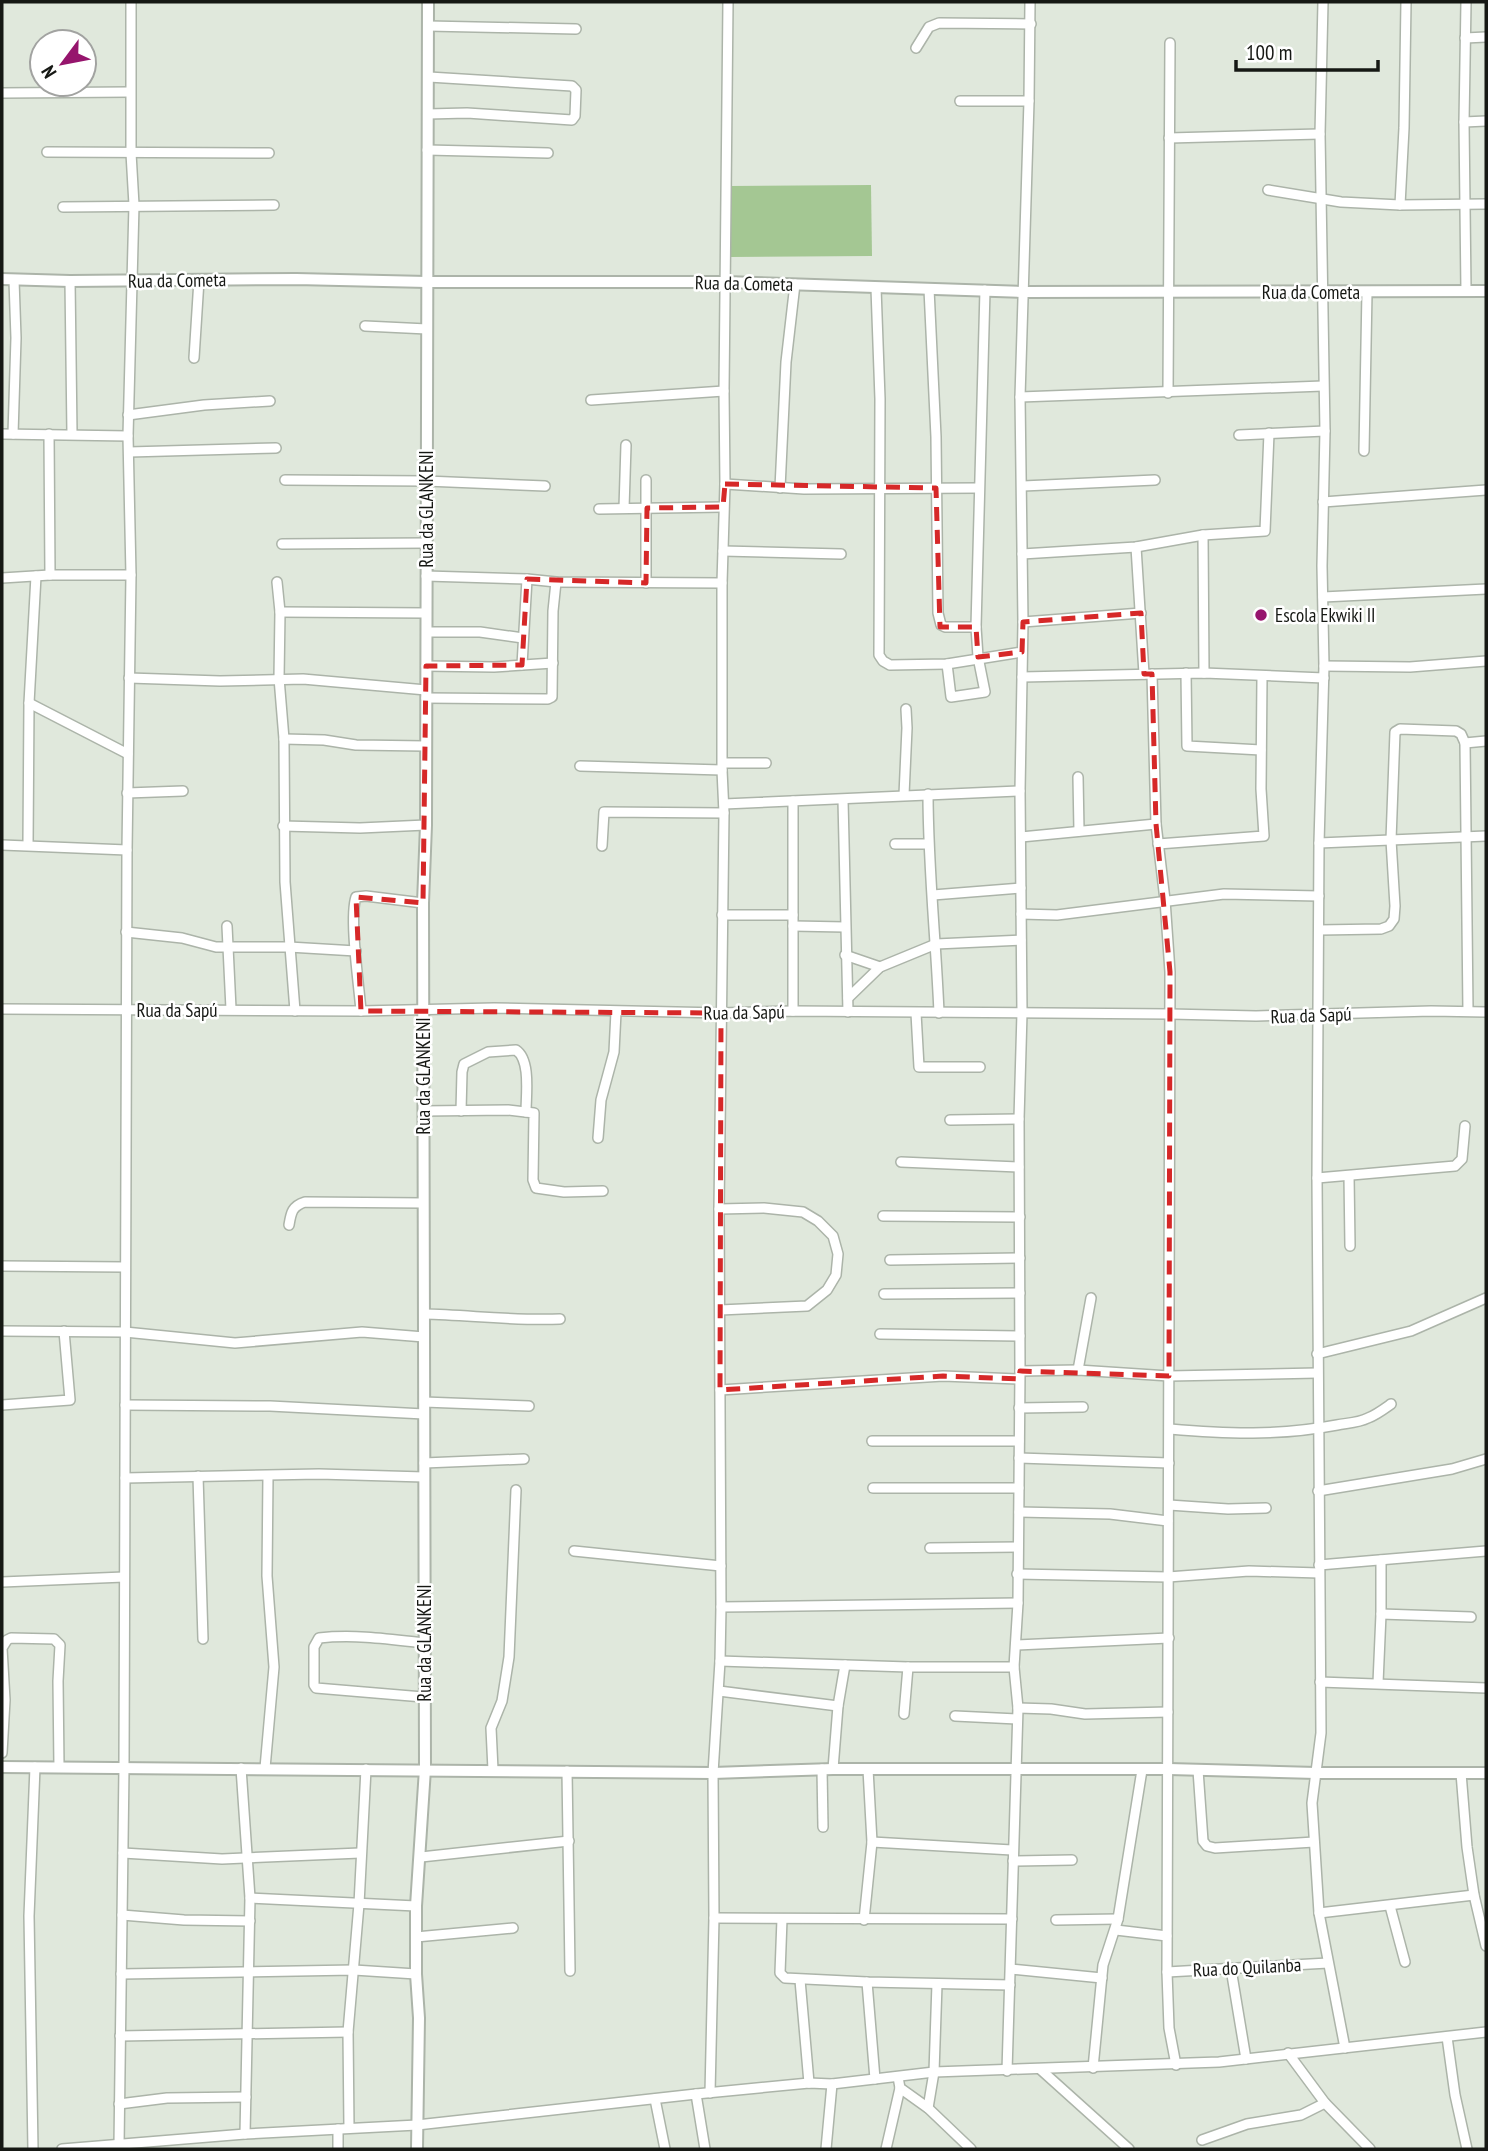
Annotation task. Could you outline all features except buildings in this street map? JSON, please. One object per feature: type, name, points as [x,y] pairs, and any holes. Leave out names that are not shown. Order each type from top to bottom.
[{"type":"street","points":[[119,2145],[124,1768],[127,793],[131,575],[128,415],[134,205],[130,92],[131,2]]},
{"type":"street","name":"Rua da GLANKENI","points":[[417,2149],[419,2018],[416,1906],[425,1769],[423,903],[426,825],[428,2]]},
{"type":"street","points":[[710,2093],[714,1919],[713,1773],[721,1608],[719,1209],[728,2]]},
{"type":"street","points":[[1007,2071],[1018,1708],[1014,1667],[1018,1603],[1019,1119],[1022,1013],[1020,792],[1023,486],[1020,397],[1030,101],[1030,2]]},
{"type":"street","points":[[1323,2],[1320,200],[1325,431],[1324,678],[1319,843],[1317,1178],[1321,1733],[1312,1792],[1319,1913],[1345,2048]]},
{"type":"street","points":[[1399,205],[1404,128],[1406,2]]},
{"type":"street","points":[[1466,2],[1466,291]]},
{"type":"street","points":[[916,48],[929,27],[939,23],[1031,24]]},
{"type":"street","points":[[428,26],[576,29]]},
{"type":"street","points":[[1465,38],[1486,37]]},
{"type":"street","points":[[1168,393],[1170,43]]},
{"type":"street","points":[[428,114],[467,113],[572,120],[575,116],[576,90],[572,86],[429,76]]},
{"type":"street","points":[[3,93],[130,92]]},
{"type":"street","points":[[960,101],[1030,101]]},
{"type":"street","points":[[1464,122],[1486,121]]},
{"type":"street","points":[[1169,138],[1320,134]]},
{"type":"street","points":[[428,150],[548,153]]},
{"type":"street","points":[[47,152],[269,153]]},
{"type":"street","points":[[1268,190],[1320,200],[1399,205],[1486,204]]},
{"type":"street","points":[[63,206],[274,205]]},
{"type":"street","name":"Rua da Cometa","points":[[2,279],[725,282],[1022,292],[1486,291]]},
{"type":"street","points":[[13,434],[16,338],[14,280]]},
{"type":"street","points":[[194,358],[199,280]]},
{"type":"street","points":[[70,281],[72,434]]},
{"type":"street","points":[[780,488],[786,362],[795,284]]},
{"type":"street","points":[[876,288],[880,398],[879,655],[890,665],[947,664],[1022,652]]},
{"type":"street","points":[[929,289],[936,437],[939,619],[945,627],[976,627]]},
{"type":"street","points":[[947,664],[951,697],[982,694],[986,689],[978,657],[976,627],[985,290]]},
{"type":"street","points":[[1364,451],[1367,292]]},
{"type":"street","points":[[365,326],[427,329]]},
{"type":"street","points":[[1020,397],[1323,386]]},
{"type":"street","points":[[590,400],[724,391]]},
{"type":"street","points":[[128,415],[204,405],[270,401]]},
{"type":"street","points":[[1239,435],[1325,431]]},
{"type":"street","points":[[1022,554],[1136,547],[1203,535],[1265,531],[1269,433]]},
{"type":"street","points":[[2,434],[128,436]]},
{"type":"street","points":[[49,434],[50,575]]},
{"type":"street","points":[[625,508],[626,445]]},
{"type":"street","points":[[129,452],[276,448]]},
{"type":"street","points":[[285,480],[426,481],[545,486]]},
{"type":"street","points":[[646,480],[646,583]]},
{"type":"street","points":[[1023,486],[1155,480]]},
{"type":"street","points":[[726,484],[780,488],[979,488]]},
{"type":"street","points":[[1323,502],[1486,490]]},
{"type":"street","points":[[599,509],[723,507]]},
{"type":"street","points":[[1203,535],[1204,673]]},
{"type":"street","points":[[282,544],[426,543]]},
{"type":"street","points":[[1136,547],[1148,674],[1156,824],[1165,900],[1170,1014],[1167,1972],[1169,2028],[1176,2065]]},
{"type":"street","points":[[723,551],[841,554]]},
{"type":"street","points":[[2,578],[131,575]]},
{"type":"street","points":[[27,845],[29,703],[36,576]]},
{"type":"street","points":[[426,576],[556,582],[722,583]]},
{"type":"street","points":[[522,665],[527,579]]},
{"type":"street","points":[[277,582],[280,612],[279,678],[284,738],[283,826],[295,1011]]},
{"type":"street","points":[[129,678],[220,681],[279,678],[426,694],[550,699],[556,582]]},
{"type":"street","points":[[1323,597],[1486,589]]},
{"type":"street","points":[[280,612],[426,612]]},
{"type":"street","points":[[1023,622],[1141,613]]},
{"type":"street","points":[[427,632],[480,632],[523,638]]},
{"type":"street","points":[[1324,666],[1410,667],[1486,661]]},
{"type":"street","points":[[426,666],[494,667],[553,663]]},
{"type":"street","points":[[1186,673],[1187,746],[1261,750]]},
{"type":"street","points":[[1022,677],[1204,673],[1324,678]]},
{"type":"street","points":[[1158,844],[1264,836],[1262,677]]},
{"type":"street","points":[[29,703],[128,754]]},
{"type":"street","points":[[904,795],[907,728],[905,709]]},
{"type":"street","points":[[1319,930],[1381,929],[1389,926],[1394,919],[1391,840],[1395,732],[1411,729],[1456,731],[1461,734],[1465,743],[1468,1011]]},
{"type":"street","points":[[284,738],[356,745],[425,746]]},
{"type":"street","points":[[1465,743],[1486,741]]},
{"type":"street","points":[[580,766],[722,767],[766,763]]},
{"type":"street","points":[[1078,777],[1079,831]]},
{"type":"street","points":[[127,793],[183,790]]},
{"type":"street","points":[[602,846],[604,812],[724,809],[793,801],[1020,792]]},
{"type":"street","points":[[928,794],[928,845],[939,1013]]},
{"type":"street","points":[[843,800],[848,1012]]},
{"type":"street","points":[[793,801],[793,1012]]},
{"type":"street","points":[[1021,837],[1156,824]]},
{"type":"street","points":[[283,826],[360,828],[426,825]]},
{"type":"street","points":[[1319,843],[1486,836]]},
{"type":"street","points":[[895,844],[928,845]]},
{"type":"street","points":[[2,845],[127,850]]},
{"type":"street","points":[[933,895],[1021,888]]},
{"type":"street","points":[[1021,914],[1057,915],[1224,894],[1319,896]]},
{"type":"street","points":[[361,1011],[354,904],[358,895],[423,903]]},
{"type":"street","points":[[722,915],[793,915]]},
{"type":"street","points":[[227,926],[231,1009]]},
{"type":"street","points":[[793,926],[845,927]]},
{"type":"street","points":[[126,932],[182,938],[228,948],[289,947],[356,951]]},
{"type":"street","points":[[848,998],[880,967],[936,944],[1021,940]]},
{"type":"street","points":[[845,955],[880,967]]},
{"type":"street","name":"Rua da Sapú","points":[[2,1009],[361,1011],[494,1008],[616,1012],[1256,1016],[1486,1012]]},
{"type":"street","points":[[598,1138],[601,1100],[614,1052],[616,1012]]},
{"type":"street","points":[[916,1013],[919,1067],[980,1067]]},
{"type":"street","points":[[461,1111],[461,1072],[464,1064],[488,1052],[516,1050],[522,1056],[525,1072],[526,1112]]},
{"type":"street","points":[[423,1111],[534,1113],[533,1181],[536,1188],[564,1192],[603,1191]]},
{"type":"street","points":[[950,1120],[1019,1119]]},
{"type":"street","points":[[1317,1178],[1455,1166],[1462,1159],[1465,1126]]},
{"type":"street","points":[[901,1162],[1019,1167]]},
{"type":"street","points":[[1349,1176],[1350,1246]]},
{"type":"street","points":[[289,1225],[292,1210],[305,1202],[423,1203]]},
{"type":"street","points":[[719,1209],[764,1208],[803,1212],[818,1221],[833,1236],[838,1254],[836,1275],[827,1290],[807,1306],[720,1310]]},
{"type":"street","points":[[883,1216],[1020,1217]]},
{"type":"street","points":[[890,1260],[1020,1258]]},
{"type":"street","points":[[2,1266],[125,1267]]},
{"type":"street","points":[[884,1294],[1020,1293]]},
{"type":"street","points":[[1078,1370],[1091,1298]]},
{"type":"street","points":[[1317,1354],[1410,1331],[1486,1298]]},
{"type":"street","points":[[424,1314],[523,1320],[560,1319]]},
{"type":"street","points":[[2,1331],[125,1332],[235,1343],[362,1332],[424,1337]]},
{"type":"street","points":[[2,1405],[70,1400],[64,1331]]},
{"type":"street","points":[[880,1334],[1020,1336]]},
{"type":"street","points":[[720,1390],[1078,1370],[1169,1376],[1317,1373]]},
{"type":"street","points":[[1170,1429],[1227,1434],[1268,1434],[1317,1429],[1362,1420],[1391,1404]]},
{"type":"street","points":[[125,1405],[424,1408],[529,1406]]},
{"type":"street","points":[[1019,1408],[1083,1407]]},
{"type":"street","points":[[872,1441],[1019,1441]]},
{"type":"street","points":[[1019,1458],[1169,1463]]},
{"type":"street","points":[[424,1463],[524,1459]]},
{"type":"street","points":[[1318,1491],[1452,1469],[1486,1460]]},
{"type":"street","points":[[125,1478],[373,1474],[424,1477]]},
{"type":"street","points":[[198,1476],[203,1639]]},
{"type":"street","points":[[265,1768],[274,1667],[267,1576],[268,1476]]},
{"type":"street","points":[[873,1488],[1019,1488]]},
{"type":"street","points":[[493,1770],[491,1728],[502,1701],[509,1657],[516,1490]]},
{"type":"street","points":[[1169,1505],[1228,1509],[1266,1508]]},
{"type":"street","points":[[1019,1512],[1110,1514],[1168,1521]]},
{"type":"street","points":[[930,1548],[1018,1547]]},
{"type":"street","points":[[574,1551],[721,1566]]},
{"type":"street","points":[[1017,1574],[1168,1577],[1319,1569],[1381,1560],[1486,1551]]},
{"type":"street","points":[[1378,1683],[1381,1560]]},
{"type":"street","points":[[2,1582],[124,1577]]},
{"type":"street","points":[[721,1608],[1018,1603]]},
{"type":"street","points":[[1381,1614],[1471,1617]]},
{"type":"street","points":[[423,1697],[316,1688],[314,1647],[319,1638],[329,1637],[424,1643]]},
{"type":"street","points":[[1017,1645],[1169,1638]]},
{"type":"street","points":[[2,1753],[5,1700],[2,1648],[7,1640],[11,1639],[54,1639],[60,1645],[59,1767]]},
{"type":"street","points":[[720,1661],[908,1667],[1014,1667]]},
{"type":"street","points":[[823,1827],[827,1769],[845,1665]]},
{"type":"street","points":[[904,1714],[908,1667]]},
{"type":"street","points":[[1320,1682],[1486,1688]]},
{"type":"street","points":[[719,1691],[838,1706]]},
{"type":"street","points":[[1018,1708],[1085,1714],[1168,1712]]},
{"type":"street","points":[[956,1716],[1017,1719]]},
{"type":"street","points":[[2,1767],[713,1773],[827,1769],[1486,1773]]},
{"type":"street","points":[[33,2149],[29,1916],[35,1767]]},
{"type":"street","points":[[241,1768],[250,1899],[245,2134]]},
{"type":"street","points":[[349,2128],[348,2032],[359,1904],[366,1769]]},
{"type":"street","points":[[864,1920],[872,1842],[867,1769]]},
{"type":"street","points":[[1093,2068],[1103,1965],[1116,1930],[1142,1770]]},
{"type":"street","points":[[1198,1770],[1203,1841],[1208,1846],[1215,1848],[1314,1842]]},
{"type":"street","points":[[568,1771],[569,1971]]},
{"type":"street","points":[[1461,1773],[1474,1895],[1484,1923],[1486,1946]]},
{"type":"street","points":[[421,1857],[569,1841]]},
{"type":"street","points":[[872,1842],[1012,1850]]},
{"type":"street","points":[[123,1853],[222,1859],[360,1853]]},
{"type":"street","points":[[1013,1861],[1072,1860]]},
{"type":"street","points":[[1319,1913],[1474,1895]]},
{"type":"street","points":[[250,1899],[416,1906]]},
{"type":"street","points":[[1390,1906],[1405,1962]]},
{"type":"street","points":[[122,1915],[250,1921]]},
{"type":"street","points":[[714,1919],[1012,1919]]},
{"type":"street","points":[[782,1919],[780,1973],[785,1978],[1010,1985]]},
{"type":"street","points":[[1056,1920],[1118,1919]]},
{"type":"street","points":[[416,1937],[513,1928]]},
{"type":"street","points":[[1116,1930],[1167,1936]]},
{"type":"street","name":"Rua do Quilanba","points":[[1167,1972],[1328,1963]]},
{"type":"street","points":[[1011,1969],[1102,1978]]},
{"type":"street","points":[[1231,1969],[1246,2059]]},
{"type":"street","points":[[121,1974],[354,1970],[416,1974]]},
{"type":"street","points":[[800,1980],[809,2083]]},
{"type":"street","points":[[867,1982],[875,2079]]},
{"type":"street","points":[[928,2108],[934,2072],[937,1984]]},
{"type":"street","points":[[120,2036],[348,2032]]},
{"type":"street","points":[[62,2149],[119,2145],[159,2146],[245,2134],[418,2125],[696,2094],[809,2083],[832,2084],[934,2072],[1176,2065],[1486,2032]]},
{"type":"street","points":[[1447,2037],[1467,2149]]},
{"type":"street","points":[[1288,2053],[1325,2103],[1370,2149]]},
{"type":"street","points":[[1040,2069],[1129,2149]]},
{"type":"street","points":[[886,2149],[900,2088],[898,2077]]},
{"type":"street","points":[[827,2149],[832,2084]]},
{"type":"street","points":[[900,2088],[928,2108],[971,2149]]},
{"type":"street","points":[[696,2094],[705,2149]]},
{"type":"street","points":[[119,2104],[167,2098],[246,2097]]},
{"type":"street","points":[[655,2099],[665,2149]]},
{"type":"street","points":[[1202,2140],[1247,2124],[1301,2115],[1325,2103]]},
{"type":"street","points":[[338,2129],[338,2149]]},
{"type":"highlighted area","points":[[725,484],[936,488],[940,627],[976,627],[978,657],[1022,652],[1023,622],[1141,613],[1144,674],[1152,674],[1156,824],[1170,972],[1169,1376],[1020,1371],[1019,1379],[943,1376],[720,1390],[721,1013],[361,1011],[356,897],[423,903],[426,666],[522,665],[527,579],[646,583],[647,508],[723,507]]},
{"type":"green space","points":[[871,185],[872,256],[730,257],[730,186]]},
{"type":"place","name":"Escola Ekwiki II","points":[[1261,615]]}]
